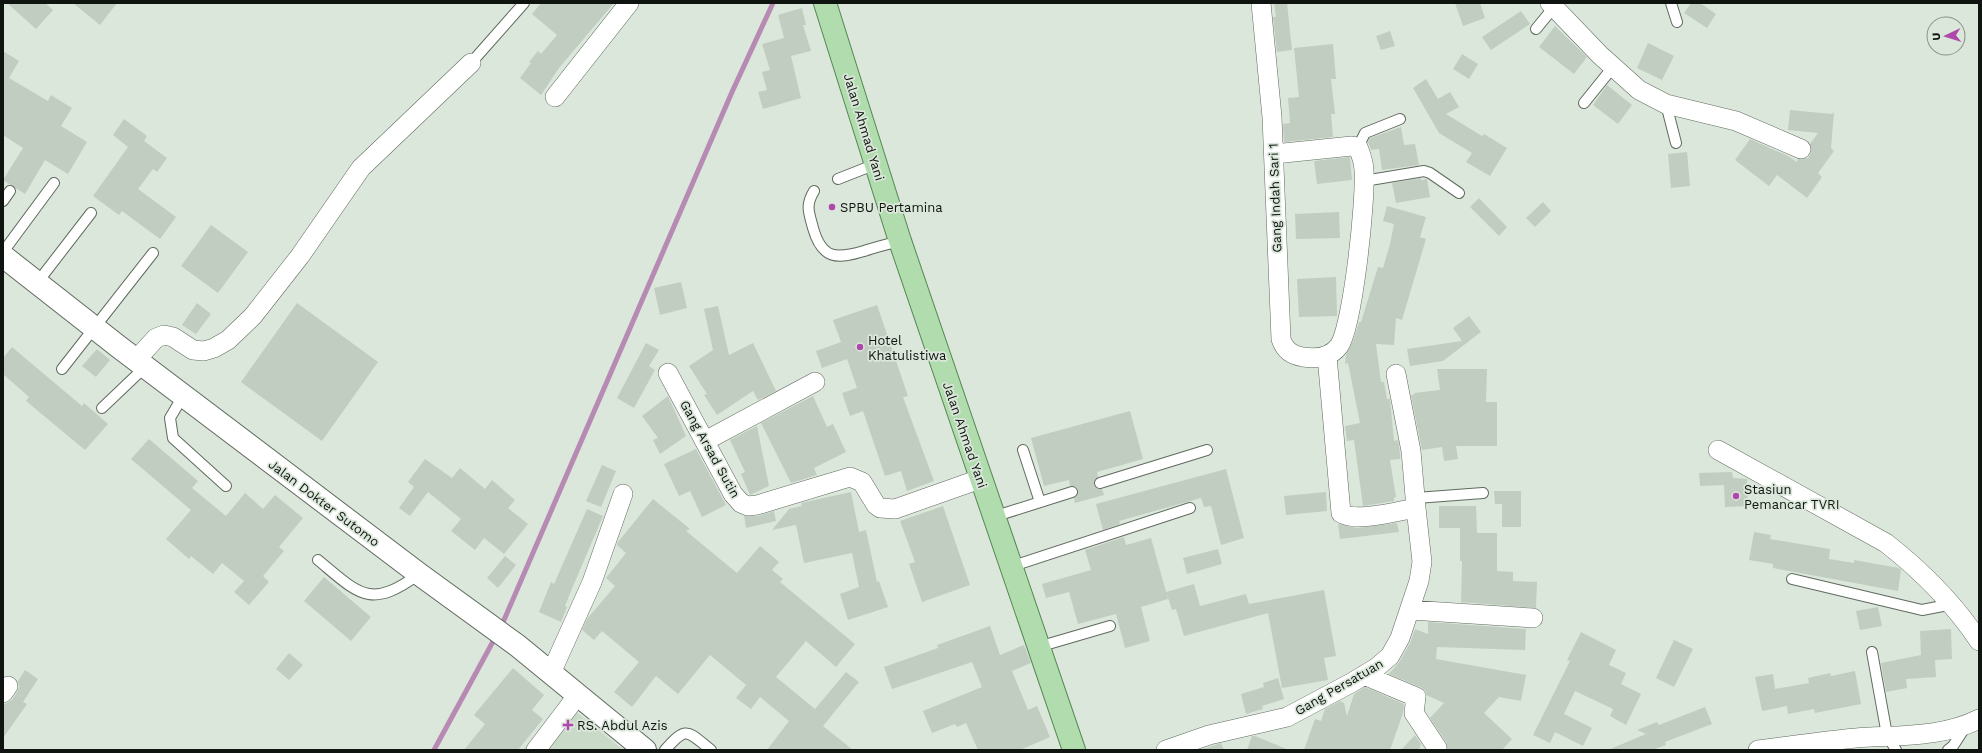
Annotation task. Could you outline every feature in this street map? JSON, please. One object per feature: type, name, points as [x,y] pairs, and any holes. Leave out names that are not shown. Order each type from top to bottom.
[{"type":"main road","name":"Jalan Ahmad Yani","points":[[825,3],[900,241],[1010,567],[1074,750]]},
{"type":"street","points":[[555,97],[629,3]]},
{"type":"street","name":"Gang Indah Sari 1","points":[[1261,3],[1272,117],[1281,339],[1284,348],[1295,355],[1310,358],[1327,356]]},
{"type":"street","points":[[1552,5],[1613,67],[1639,90],[1666,104],[1736,121],[1801,149]]},
{"type":"street","points":[[141,364],[156,338],[164,335],[173,337],[193,350],[204,351],[214,348],[228,340],[253,316],[300,256],[361,168],[471,62]]},
{"type":"street","points":[[1274,154],[1346,146],[1358,147],[1364,170],[1363,205],[1347,323],[1339,346],[1327,356],[1341,513],[1350,517],[1375,515],[1416,503]]},
{"type":"street","name":"Jalan Dokter Sutomo","points":[[3,256],[37,284],[183,396],[419,574],[518,646],[633,744]]},
{"type":"street","name":"Gang Arsad Sutin","points":[[668,373],[733,494],[741,503],[748,506],[777,500],[850,477],[862,482],[880,508],[895,509],[980,479]]},
{"type":"street","name":"Gang Persatuan","points":[[1166,750],[1209,735],[1287,717],[1364,675],[1390,656],[1400,638],[1420,581],[1422,562],[1411,451],[1396,374]]},
{"type":"street","points":[[705,441],[815,382]]},
{"type":"street","points":[[1718,450],[1886,543],[1909,561],[1953,604],[1979,641]]},
{"type":"street","points":[[551,673],[592,582],[623,494]]},
{"type":"street","points":[[1410,610],[1533,618]]},
{"type":"street","points":[[1364,675],[1416,697],[1414,712],[1437,748],[1436,750]]},
{"type":"street","points":[[536,750],[577,696]]},
{"type":"street","points":[[1758,750],[1831,740],[1892,743],[1942,732],[1972,723]]},
{"type":"lane","points":[[471,62],[524,3]]},
{"type":"lane","points":[[1671,3],[1677,22]]},
{"type":"lane","points":[[1536,29],[1552,5]]},
{"type":"lane","points":[[1584,103],[1613,67]]},
{"type":"lane","points":[[1666,104],[1676,143]]},
{"type":"lane","points":[[1358,147],[1365,133],[1400,119]]},
{"type":"lane","points":[[838,179],[876,164]]},
{"type":"lane","points":[[1364,182],[1424,171],[1430,173],[1459,193]]},
{"type":"lane","points":[[3,252],[54,184]]},
{"type":"lane","points":[[814,190],[808,201],[809,214],[817,242],[824,250],[833,256],[846,256],[900,241]]},
{"type":"lane","points":[[3,201],[10,191]]},
{"type":"lane","points":[[37,284],[91,213]]},
{"type":"lane","points":[[62,369],[153,252]]},
{"type":"lane","points":[[102,408],[141,364]]},
{"type":"lane","points":[[183,396],[170,418],[174,438],[226,486]]},
{"type":"lane","points":[[1023,450],[1040,502]]},
{"type":"lane","points":[[1100,483],[1207,450]]},
{"type":"lane","points":[[993,517],[1072,492]]},
{"type":"lane","points":[[1416,503],[1483,493]]},
{"type":"lane","points":[[1010,567],[1190,508]]},
{"type":"lane","points":[[318,560],[355,590],[371,595],[385,594],[401,587],[419,574]]},
{"type":"lane","points":[[1792,579],[1922,610],[1953,604]]},
{"type":"lane","points":[[1038,647],[1110,626]]},
{"type":"lane","points":[[1872,652],[1892,743]]},
{"type":"lane","points":[[1948,750],[1972,723]]},
{"type":"lane","points":[[664,750],[677,736],[683,733],[690,733],[711,750]]},
{"type":"shaded area","name":"RS. Abdul Azis","points":[[563,701],[623,750],[523,750]]},
{"type":"building","points":[[7,3],[45,3],[53,10],[36,29]]},
{"type":"building","points":[[73,3],[117,3],[100,25]]},
{"type":"building","points":[[541,3],[614,3],[559,68],[541,95],[520,78],[531,63],[529,62],[538,51],[541,54],[557,35],[532,14]]},
{"type":"building","points":[[1274,3],[1287,3],[1292,50],[1277,52],[1273,17],[1276,17]]},
{"type":"building","points":[[1455,3],[1480,3],[1485,18],[1463,26]]},
{"type":"building","points":[[1691,3],[1700,3],[1716,14],[1707,28],[1684,13]]},
{"type":"building","points":[[802,8],[806,25],[803,25],[811,51],[791,56],[801,98],[763,109],[758,92],[767,90],[762,72],[770,70],[762,44],[784,38],[778,15]]},
{"type":"building","points":[[1521,11],[1530,24],[1491,50],[1482,37]]},
{"type":"building","points":[[1555,26],[1587,57],[1574,74],[1539,47]]},
{"type":"building","points":[[1390,31],[1395,46],[1381,50],[1376,36]]},
{"type":"building","points":[[1648,43],[1674,56],[1662,80],[1637,68]]},
{"type":"building","points":[[1333,44],[1336,79],[1331,79],[1335,114],[1331,114],[1333,137],[1284,142],[1283,124],[1290,123],[1288,98],[1299,97],[1294,48]]},
{"type":"building","points":[[3,51],[19,61],[9,78],[48,101],[51,95],[72,108],[61,126],[87,142],[68,174],[45,160],[25,194],[3,180],[23,148],[3,135]]},
{"type":"building","points":[[1462,54],[1478,64],[1469,79],[1453,69]]},
{"type":"building","points":[[1426,79],[1438,99],[1450,92],[1459,107],[1446,114],[1482,136],[1484,134],[1507,148],[1490,176],[1466,162],[1472,153],[1439,133],[1413,88]]},
{"type":"building","points":[[1607,85],[1632,105],[1618,124],[1593,105]]},
{"type":"building","points":[[1790,110],[1832,114],[1834,112],[1831,148],[1834,151],[1818,173],[1822,177],[1807,198],[1777,175],[1769,186],[1735,160],[1750,139],[1788,156],[1797,162],[1798,159],[1808,158],[1811,153],[1810,144],[1818,133],[1788,130]]},
{"type":"building","points":[[124,119],[147,136],[144,141],[167,158],[157,172],[153,169],[138,189],[176,217],[160,239],[122,211],[119,215],[93,196],[128,147],[113,135]]},
{"type":"building","points":[[1401,127],[1404,145],[1415,144],[1419,165],[1382,170],[1379,149],[1371,150],[1368,142],[1370,138]]},
{"type":"building","points":[[1687,152],[1690,186],[1671,188],[1668,154]]},
{"type":"building","points":[[1350,157],[1352,180],[1317,184],[1314,161]]},
{"type":"building","points":[[1421,178],[1421,180],[1427,179],[1430,197],[1396,203],[1392,183]]},
{"type":"building","points":[[1479,198],[1507,227],[1499,236],[1470,207]]},
{"type":"building","points":[[1543,202],[1551,211],[1535,227],[1526,218]]},
{"type":"building","points":[[1387,206],[1426,217],[1420,237],[1426,239],[1402,320],[1396,318],[1394,345],[1376,344],[1381,382],[1384,382],[1387,399],[1390,399],[1394,441],[1398,440],[1400,453],[1400,459],[1390,460],[1396,497],[1394,498],[1394,501],[1363,506],[1354,440],[1347,441],[1345,426],[1360,423],[1348,363],[1345,364],[1346,355],[1354,338],[1359,322],[1361,322],[1378,267],[1383,268],[1390,244],[1394,224],[1383,221]]},
{"type":"building","points":[[1339,212],[1340,238],[1296,239],[1295,214]]},
{"type":"building","points":[[211,225],[248,252],[218,293],[181,266]]},
{"type":"building","points":[[1336,277],[1337,316],[1299,317],[1297,279]]},
{"type":"building","points":[[681,282],[687,308],[660,315],[654,288]]},
{"type":"building","points":[[197,303],[211,314],[196,334],[182,325]]},
{"type":"building","points":[[297,303],[378,362],[322,441],[241,382]]},
{"type":"building","points":[[877,305],[908,396],[903,397],[934,481],[907,491],[901,471],[885,476],[863,411],[850,416],[842,393],[857,388],[847,359],[822,368],[816,351],[841,342],[833,320]]},
{"type":"building","points":[[718,306],[729,355],[753,343],[776,391],[758,400],[753,391],[717,415],[704,395],[707,394],[689,366],[713,350],[704,309]]},
{"type":"building","points":[[1469,316],[1481,332],[1443,361],[1410,366],[1407,349],[1462,341],[1453,328]]},
{"type":"building","points":[[646,343],[659,350],[649,366],[655,370],[634,408],[617,398]]},
{"type":"building","points":[[12,347],[82,406],[84,403],[108,424],[85,450],[26,401],[29,397],[3,374],[3,358]]},
{"type":"building","points":[[97,349],[110,360],[96,377],[82,366]]},
{"type":"building","points":[[1437,369],[1487,369],[1486,402],[1497,402],[1497,446],[1456,446],[1458,459],[1444,461],[1442,447],[1422,450],[1411,395],[1414,395],[1414,393],[1440,390]]},
{"type":"building","points":[[668,396],[686,436],[660,454],[653,440],[658,438],[642,416]]},
{"type":"building","points":[[813,396],[827,427],[833,424],[846,452],[814,468],[817,475],[791,483],[761,423]]},
{"type":"building","points":[[1130,411],[1143,459],[1097,472],[1098,477],[1095,479],[1094,485],[1096,488],[1102,489],[1104,495],[1075,503],[1074,498],[1077,496],[1078,490],[1076,487],[1070,486],[1069,480],[1044,486],[1031,438]]},
{"type":"building","points":[[757,426],[769,486],[750,495],[741,474],[745,472],[730,440]]},
{"type":"building","points":[[149,439],[198,481],[192,488],[226,516],[245,493],[263,509],[275,495],[303,518],[279,547],[284,551],[263,576],[269,582],[249,605],[234,592],[244,581],[222,563],[213,574],[191,556],[189,559],[166,539],[191,510],[131,459]]},
{"type":"building","points":[[696,449],[726,505],[702,517],[690,491],[679,496],[664,464]]},
{"type":"building","points":[[425,459],[452,478],[460,468],[485,489],[492,480],[515,500],[508,508],[528,524],[504,554],[484,538],[475,550],[451,531],[461,519],[428,492],[410,516],[399,508],[414,487],[408,482]]},
{"type":"building","points":[[602,465],[616,471],[601,507],[586,501]]},
{"type":"building","points":[[1226,469],[1244,538],[1221,545],[1211,506],[1204,507],[1201,498],[1119,521],[1120,524],[1103,530],[1096,504]]},
{"type":"building","name":"Stasiun Pemancar TVRI","points":[[1732,472],[1733,478],[1747,479],[1748,506],[1725,507],[1724,485],[1700,486],[1699,473]]},
{"type":"building","points":[[1494,491],[1521,491],[1521,527],[1502,527],[1502,504],[1495,504]]},
{"type":"building","points":[[851,492],[859,532],[866,530],[877,582],[879,581],[888,607],[848,620],[840,594],[859,587],[852,553],[804,563],[796,525],[772,530],[789,509],[802,506],[801,503]]},
{"type":"building","points":[[1326,492],[1327,511],[1286,515],[1284,496]]},
{"type":"building","points":[[653,499],[690,529],[686,531],[737,573],[760,546],[779,562],[772,570],[783,579],[780,582],[855,644],[836,667],[806,641],[776,677],[815,709],[846,672],[859,682],[823,726],[853,750],[767,750],[789,721],[760,697],[751,709],[736,698],[746,685],[710,655],[678,694],[656,676],[632,707],[614,692],[639,662],[602,631],[594,640],[582,630],[587,619],[615,586],[606,578],[626,553],[617,545],[618,542]]},
{"type":"building","points":[[943,506],[970,585],[922,602],[909,564],[915,562],[900,521]]},
{"type":"building","points":[[1439,506],[1476,506],[1477,533],[1497,533],[1497,571],[1513,572],[1513,581],[1537,582],[1536,608],[1461,602],[1462,561],[1460,561],[1460,528],[1439,528]]},
{"type":"building","points":[[587,509],[603,516],[565,606],[567,607],[561,622],[539,612],[551,582],[554,584]]},
{"type":"building","points":[[774,511],[776,521],[746,528],[744,516],[758,516]]},
{"type":"building","points":[[1397,523],[1399,532],[1340,539],[1338,524],[1357,528]]},
{"type":"building","points":[[1754,532],[1771,535],[1770,539],[1830,549],[1829,559],[1854,563],[1854,560],[1899,568],[1901,570],[1898,591],[1773,568],[1773,564],[1749,560]]},
{"type":"building","points":[[1124,537],[1126,545],[1151,538],[1168,599],[1141,607],[1150,641],[1125,648],[1116,614],[1078,624],[1069,592],[1046,598],[1042,584],[1091,570],[1085,550]]},
{"type":"building","points":[[1218,549],[1222,564],[1187,574],[1183,558]]},
{"type":"building","points":[[505,556],[516,565],[498,588],[487,578]]},
{"type":"building","points":[[324,577],[371,617],[351,641],[304,601]]},
{"type":"building","points":[[1194,584],[1200,606],[1246,594],[1249,604],[1324,590],[1336,656],[1324,658],[1328,680],[1282,688],[1268,613],[1184,636],[1176,609],[1172,610],[1166,592]]},
{"type":"building","points":[[1878,607],[1882,626],[1860,630],[1856,611]]},
{"type":"building","points":[[1428,622],[1526,629],[1525,650],[1437,647],[1436,659],[1526,675],[1521,701],[1499,697],[1484,713],[1512,739],[1502,750],[1447,750],[1446,742],[1430,718],[1444,703],[1426,695],[1425,691],[1420,687],[1389,674],[1400,661],[1410,643],[1415,629],[1428,634]]},
{"type":"building","points":[[990,626],[1000,655],[1024,645],[1031,663],[1012,671],[1028,710],[1037,706],[1050,737],[1020,750],[978,750],[966,723],[957,727],[955,724],[932,733],[923,711],[982,687],[972,662],[892,689],[884,667],[938,648],[937,645]]},
{"type":"building","points":[[1951,629],[1952,659],[1935,660],[1936,677],[1906,679],[1907,688],[1886,692],[1881,663],[1921,655],[1920,631]]},
{"type":"building","points":[[1581,632],[1616,650],[1609,665],[1626,673],[1621,684],[1641,694],[1626,725],[1610,716],[1613,709],[1575,691],[1564,714],[1592,728],[1583,746],[1555,732],[1550,743],[1533,735],[1570,661],[1567,660]]},
{"type":"building","points":[[1674,640],[1693,649],[1674,687],[1656,678]]},
{"type":"building","points":[[289,653],[303,665],[289,680],[276,669]]},
{"type":"building","points":[[513,668],[544,695],[532,710],[543,719],[518,750],[464,750],[485,724],[474,715]]},
{"type":"building","points":[[25,670],[38,679],[23,702],[27,704],[3,738],[3,705],[12,700],[19,687],[18,681]]},
{"type":"building","points":[[1855,671],[1861,704],[1815,713],[1814,709],[1788,714],[1787,706],[1762,711],[1755,677],[1773,674],[1775,689],[1809,683],[1808,678],[1830,673],[1831,676]]},
{"type":"building","points":[[1278,678],[1284,699],[1262,706],[1263,709],[1246,714],[1241,694],[1264,687],[1263,683]]},
{"type":"building","points":[[1365,687],[1404,704],[1403,713],[1390,750],[1304,750],[1315,719],[1321,721],[1325,709],[1340,701],[1344,703],[1347,716],[1354,694]]},
{"type":"building","points":[[1705,707],[1712,724],[1665,742],[1666,745],[1652,750],[1608,750],[1646,734],[1637,730],[1657,722],[1659,725]]},
{"type":"building","points":[[1415,735],[1421,744],[1419,750],[1401,750]]},
{"type":"building","points":[[1252,736],[1255,736],[1289,750],[1247,750]]},
{"type":"building","points":[[1221,743],[1224,750],[1199,750],[1212,746]]},
{"type":"waterway","points":[[501,627],[732,92],[773,3]]},
{"type":"waterway","points":[[434,750],[496,636]]},
{"type":"place","name":"SPBU Pertamina","points":[[832,207]]},
{"type":"place","name":"Hotel Khatulistiwa","points":[[860,347]]},
{"type":"place","name":"Stasiun Pemancar TVRI","points":[[1736,496]]},
{"type":"place","name":"RS. Abdul Azis","points":[[568,725]]}]
